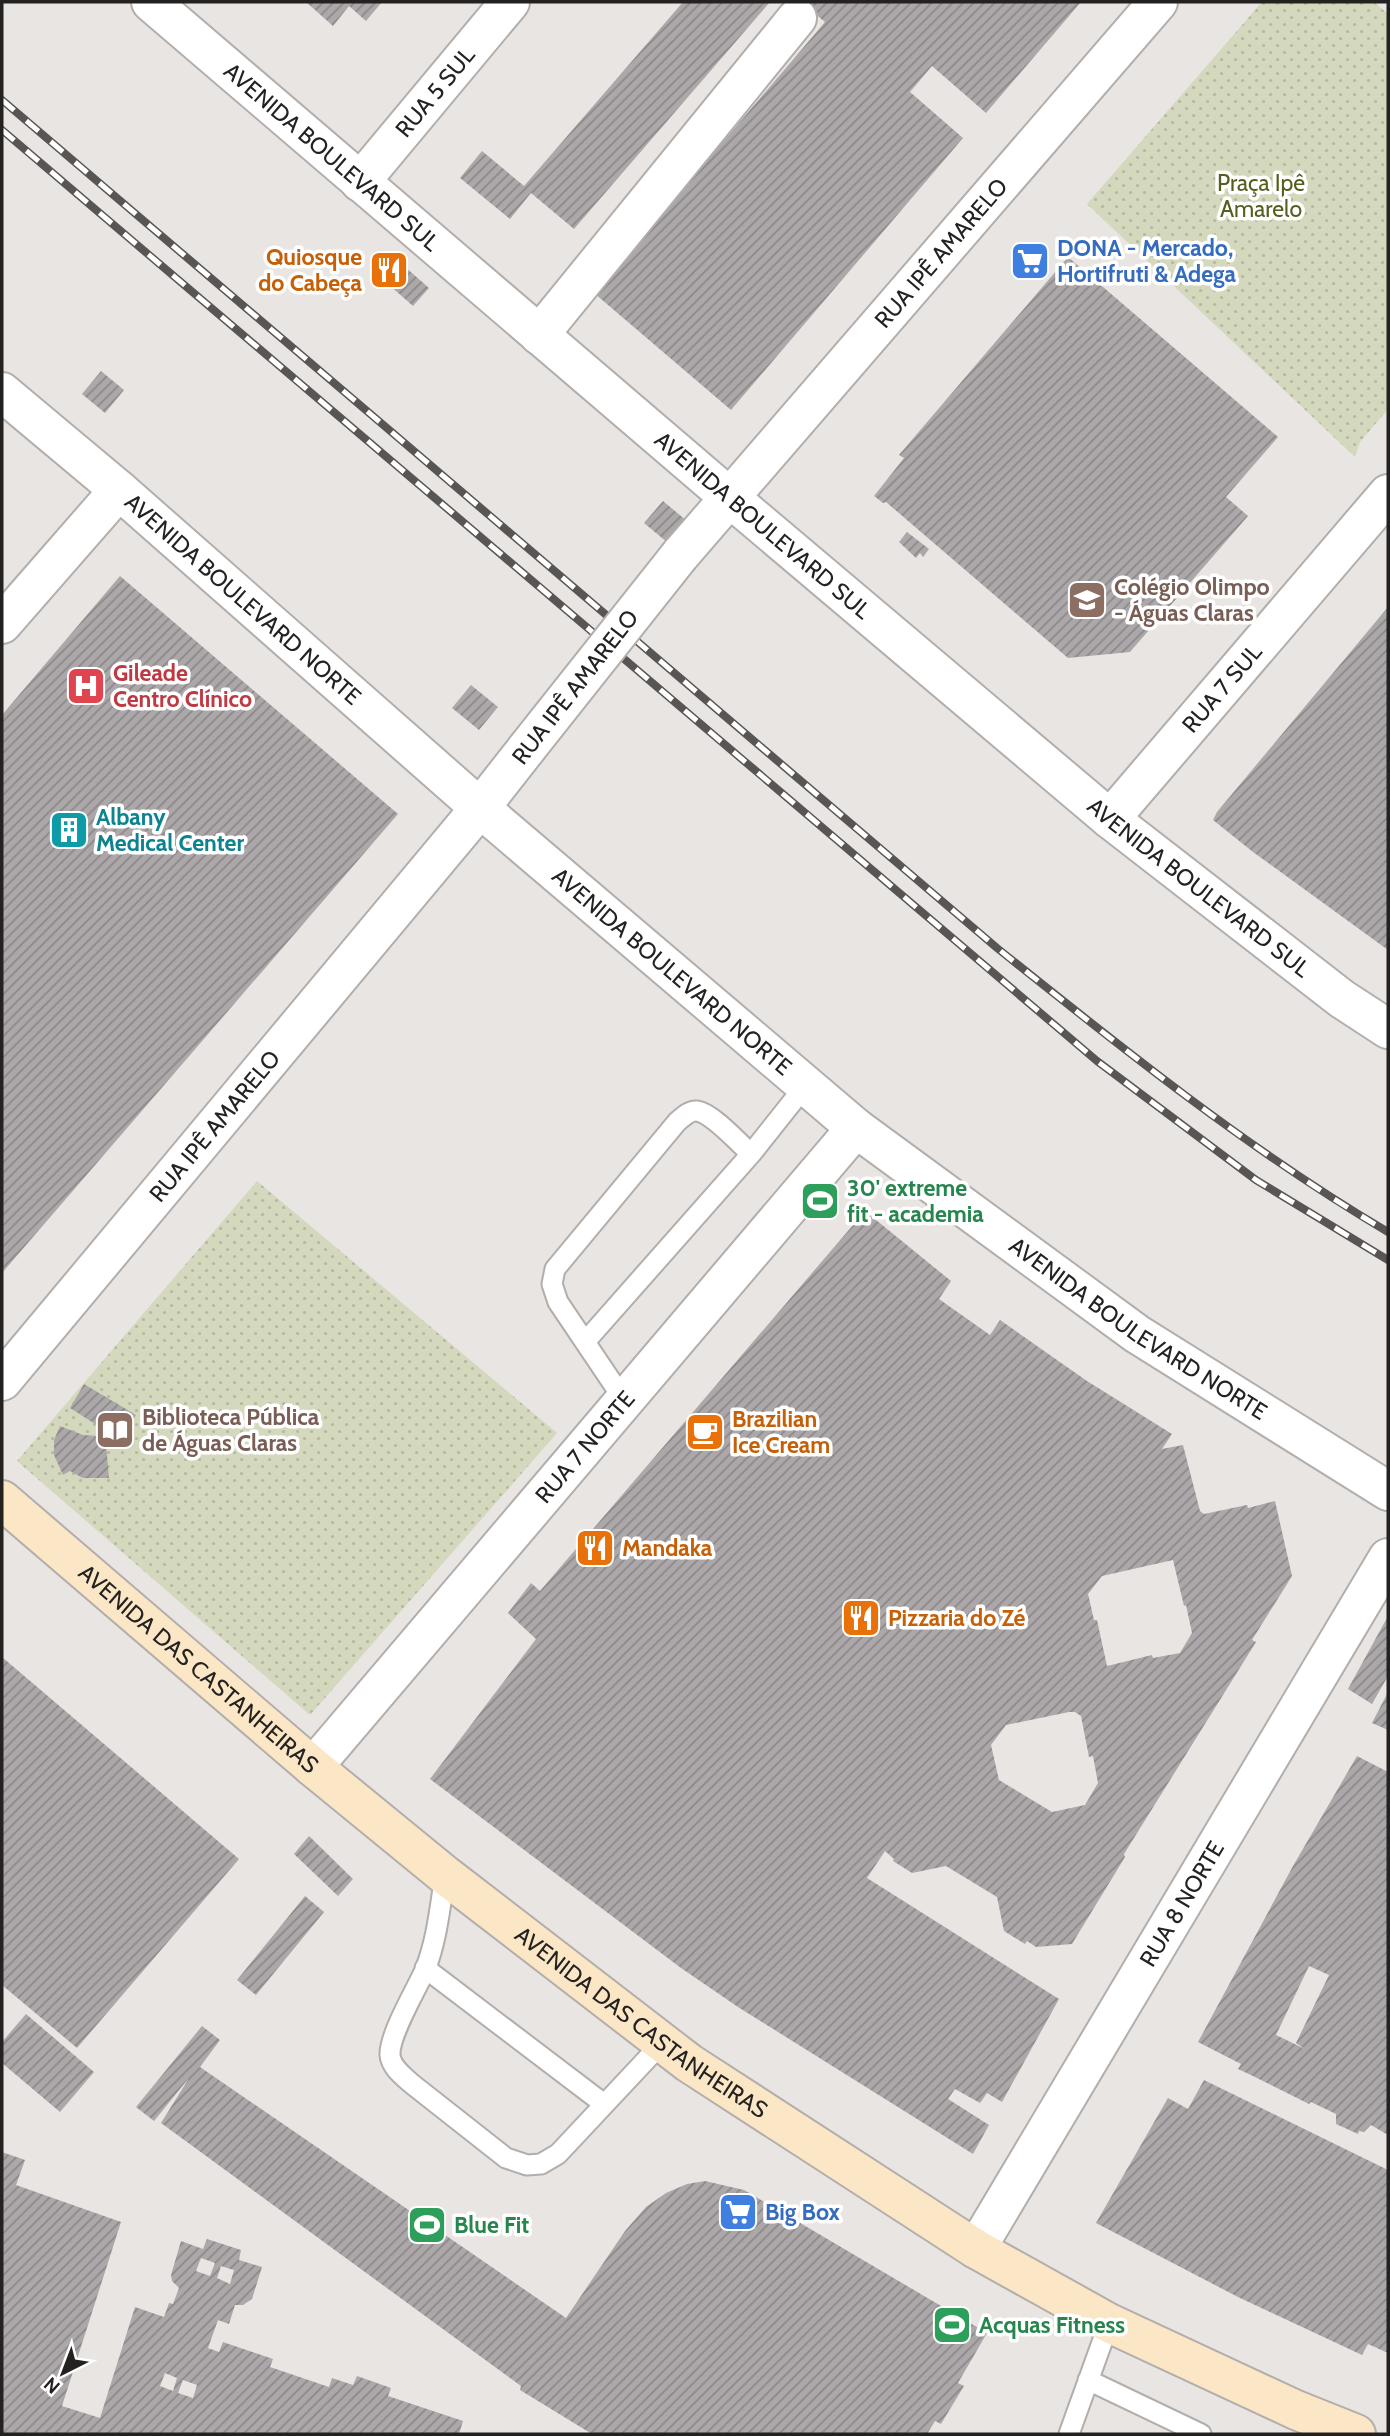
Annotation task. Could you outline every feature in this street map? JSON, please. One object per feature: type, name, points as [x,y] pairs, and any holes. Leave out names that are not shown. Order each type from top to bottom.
[{"type":"main road","name":"AVENIDA DAS CASTANHEIRAS","points":[[2,1500],[313,1767],[445,1875],[689,2063],[976,2249],[1109,2323],[1296,2410],[1356,2434]]},
{"type":"street","name":"AVENIDA BOULEVARD SUL","points":[[151,2],[729,498],[1110,819],[1342,999],[1388,1029]]},
{"type":"street","name":"RUA 5 SUL","points":[[360,182],[510,2]]},
{"type":"street","name":"RUA IPÊ AMARELO","points":[[2,1381],[480,808],[680,555],[1158,2]]},
{"type":"street","points":[[539,335],[797,18]]},
{"type":"street","name":"AVENIDA BOULEVARD NORTE","points":[[2,392],[119,490],[480,808],[856,1128],[1137,1334],[1388,1491]]},
{"type":"street","points":[[2,624],[119,490]]},
{"type":"street","name":"RUA 7 SUL","points":[[1110,819],[1388,494]]},
{"type":"street","name":"RUA 7 NORTE","points":[[313,1767],[856,1128]]},
{"type":"street","name":"RUA 8 NORTE","points":[[976,2249],[1388,1558]]},
{"type":"lane","points":[[585,1342],[751,1154],[805,1086]]},
{"type":"lane","points":[[624,1400],[558,1302],[552,1284],[555,1269],[677,1122],[689,1113],[696,1111],[710,1117],[751,1154]]},
{"type":"lane","points":[[445,1875],[436,1930],[425,1968],[397,2029],[390,2059],[412,2084],[506,2158],[527,2165],[541,2164],[558,2154],[662,2043]]},
{"type":"lane","points":[[425,1968],[604,2104]]},
{"type":"lane","points":[[1069,2434],[1109,2323]]},
{"type":"lane","points":[[1088,2380],[1201,2434]]},
{"type":"green space","name":"Praça Ipê Amarelo","points":[[1262,2],[1374,2],[1388,14],[1388,409],[1360,442],[1355,457],[1087,204]]},
{"type":"green space","points":[[257,1181],[557,1433],[310,1715],[17,1461]]},
{"type":"building","points":[[306,2],[382,2],[366,21],[349,6],[333,26]]},
{"type":"building","points":[[683,2],[770,2],[574,229],[531,193],[510,219],[460,178],[482,151],[524,186]]},
{"type":"building","points":[[801,2],[1081,2],[986,113],[932,66],[910,92],[963,138],[731,410],[594,293],[825,22]]},
{"type":"building","points":[[1068,257],[1278,437],[1226,497],[1248,516],[1130,652],[1068,658],[886,502],[883,503],[874,496],[904,458],[899,455]]},
{"type":"building","points":[[396,259],[429,288],[413,306],[380,277]]},
{"type":"building","points":[[101,371],[124,390],[105,413],[82,394]]},
{"type":"building","points":[[663,501],[687,521],[668,543],[644,523]]},
{"type":"building","points":[[907,532],[929,549],[923,557],[920,553],[916,558],[899,542]]},
{"type":"building","points":[[120,576],[398,814],[2,1273],[2,715]]},
{"type":"building","points":[[1388,607],[1388,950],[1213,820]]},
{"type":"building","points":[[471,685],[498,707],[479,730],[452,708]]},
{"type":"building","points":[[865,1211],[951,1281],[939,1299],[990,1335],[1000,1320],[1087,1381],[1172,1434],[1162,1449],[1183,1445],[1200,1511],[1204,1514],[1275,1501],[1292,1576],[1252,1640],[1256,1642],[1124,1854],[1125,1857],[1072,1944],[1036,1947],[1027,1941],[1025,1944],[1004,1931],[997,1897],[946,1866],[912,1873],[893,1861],[885,1851],[867,1878],[1059,1999],[1002,2102],[987,2093],[980,2103],[955,2089],[948,2099],[989,2125],[973,2154],[738,2007],[681,1968],[430,1779],[536,1639],[508,1613],[531,1583],[540,1591]],"holes":[[[1173,1560],[1192,1633],[1180,1653],[1153,1658],[1152,1655],[1107,1666],[1088,1594],[1102,1576]],[[1069,1712],[1081,1716],[1089,1757],[1093,1756],[1098,1783],[1085,1805],[1052,1812],[999,1780],[991,1745],[1006,1725]]]},
{"type":"building","name":"Biblioteca Pública de Águas Claras","points":[[84,1384],[136,1415],[122,1440],[112,1434],[106,1443],[109,1478],[83,1478],[70,1471],[63,1475],[54,1455],[54,1440],[60,1426],[83,1435],[99,1436],[103,1429],[70,1408]]},
{"type":"building","points":[[1388,1616],[1388,1676],[1372,1704],[1348,1689]]},
{"type":"building","points":[[2,1657],[239,1859],[77,2048],[2,1985]]},
{"type":"building","points":[[1388,1692],[1388,1730],[1372,1723]]},
{"type":"building","points":[[1357,1756],[1388,1772],[1388,2135],[1371,2125],[1358,2134],[1336,2124],[1336,2114],[1311,2102],[1309,2104],[1238,2069],[1241,2064],[1198,2042],[1293,1866]],"holes":[[[1309,1966],[1329,1975],[1296,2043],[1305,2049],[1276,2035]]]},
{"type":"building","points":[[309,1836],[353,1879],[338,1896],[294,1854]]},
{"type":"building","points":[[305,1896],[324,1912],[256,1995],[237,1980]]},
{"type":"building","points":[[26,2014],[94,2072],[60,2112],[2,2063],[2,2042]]},
{"type":"building","points":[[202,2026],[220,2040],[200,2067],[566,2318],[625,2231],[646,2207],[666,2193],[687,2184],[705,2181],[744,2190],[987,2333],[958,2383],[964,2386],[941,2424],[935,2421],[927,2434],[592,2434],[520,2390],[521,2386],[161,2123],[189,2078],[154,2121],[136,2107]]},
{"type":"building","points":[[1204,2080],[1388,2170],[1388,2353],[1368,2344],[1362,2355],[1238,2297],[1096,2223],[1168,2098],[1188,2109]]},
{"type":"building","points":[[2,2152],[25,2160],[16,2185],[121,2222],[62,2406],[100,2418],[135,2307],[164,2317],[179,2288],[172,2281],[171,2275],[181,2241],[203,2249],[207,2239],[241,2250],[239,2260],[262,2267],[252,2299],[243,2305],[235,2305],[229,2324],[218,2320],[208,2348],[219,2352],[223,2342],[273,2359],[270,2367],[329,2387],[332,2378],[353,2385],[357,2376],[391,2388],[388,2396],[463,2421],[459,2434],[2,2434]],"holes":[[[201,2258],[215,2263],[210,2276],[196,2271]],[[221,2266],[234,2270],[230,2284],[217,2278]],[[165,2373],[177,2378],[173,2391],[160,2386]],[[183,2380],[197,2385],[193,2398],[178,2393]]]},
{"type":"railway","points":[[2,100],[997,948],[1139,1061],[1236,1133],[1388,1232]]},
{"type":"railway","points":[[2,130],[1097,1061],[1256,1180],[1388,1260]]},
{"type":"place","name":"DONA - Mercado, Hortifruti & Adega","points":[[1030,261]]},
{"type":"place","name":"Quiosque do Cabeça","points":[[389,270]]},
{"type":"place","name":"Colégio Olimpo - Águas Claras","points":[[1087,600]]},
{"type":"place","name":"Gileade Centro Clínico","points":[[86,686]]},
{"type":"place","name":"Albany Medical Center","points":[[69,830]]},
{"type":"place","name":"30' extreme fit - academia","points":[[820,1201]]},
{"type":"place","name":"Biblioteca Pública de Águas Claras","points":[[115,1430]]},
{"type":"place","name":"Brazilian Ice Cream","points":[[705,1432]]},
{"type":"place","name":"Mandaka","points":[[595,1548]]},
{"type":"place","name":"Pizzaria do Zé","points":[[861,1618]]},
{"type":"place","name":"Big Box","points":[[738,2212]]},
{"type":"place","name":"Blue Fit","points":[[427,2225]]},
{"type":"place","name":"Acquas Fitness","points":[[952,2325]]}]
